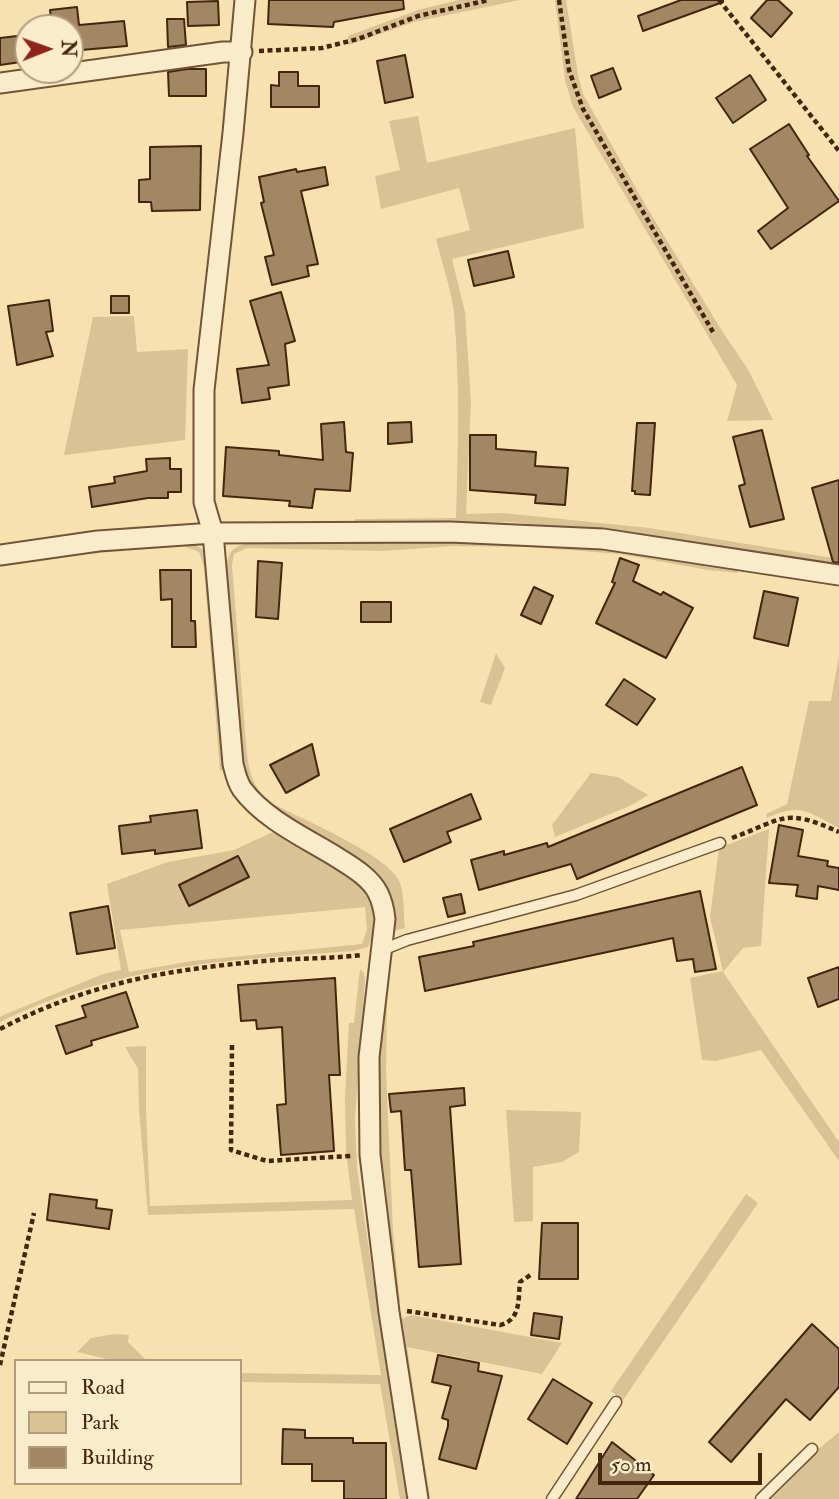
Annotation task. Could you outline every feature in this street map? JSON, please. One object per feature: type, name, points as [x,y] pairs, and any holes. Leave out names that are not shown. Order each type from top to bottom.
[{"type":"street","points":[[245,0],[242,52],[204,390],[204,502],[213,533],[233,764],[240,787],[272,817],[351,866],[368,880],[383,905],[385,919],[369,1057],[370,1155],[389,1312],[418,1499]]},
{"type":"street","points":[[0,83],[242,52]]},
{"type":"street","points":[[0,555],[98,541],[213,533],[534,534],[603,539],[839,575]]},
{"type":"lane","points":[[382,950],[407,940],[576,895],[720,843]]},
{"type":"lane","points":[[552,1499],[617,1402]]},
{"type":"lane","points":[[761,1499],[812,1449]]},
{"type":"path","points":[[242,52],[322,48],[358,39],[418,16],[489,0]]},
{"type":"path","points":[[559,0],[569,71],[583,109],[713,331]]},
{"type":"path","points":[[719,0],[839,151]]},
{"type":"path","points":[[720,843],[777,818],[789,816],[814,821],[839,832]]},
{"type":"path","points":[[0,1029],[79,994],[173,970],[358,955],[382,950]]},
{"type":"path","points":[[232,1045],[231,1150],[267,1161],[370,1155]]},
{"type":"path","points":[[0,1365],[34,1213]]},
{"type":"path","points":[[389,1312],[411,1311],[500,1325],[509,1323],[517,1315],[520,1282],[532,1274]]},
{"type":"green space","points":[[459,0],[520,0],[414,22],[349,45],[348,36],[418,10]]},
{"type":"green space","points":[[555,0],[566,0],[583,94],[646,206],[749,371],[773,420],[727,421],[737,385],[573,107],[565,80]]},
{"type":"green space","points":[[418,116],[427,163],[575,128],[584,228],[452,259],[465,312],[471,402],[466,514],[503,513],[649,528],[839,559],[839,565],[649,536],[510,522],[354,525],[355,519],[456,518],[456,339],[453,304],[436,239],[470,230],[459,188],[381,209],[375,176],[400,170],[389,121]]},
{"type":"green space","points":[[134,316],[137,352],[188,349],[185,440],[64,455],[93,317]]},
{"type":"green space","points":[[453,539],[621,548],[737,567],[738,573],[620,554],[530,547],[454,546],[383,551],[247,548],[234,554],[232,565],[246,743],[255,784],[271,803],[340,837],[377,859],[390,869],[402,890],[405,928],[393,931],[387,1003],[386,1072],[393,1231],[400,1302],[395,1304],[377,1136],[377,1068],[392,906],[381,883],[364,864],[271,807],[253,787],[241,763],[227,563],[234,548],[250,543],[382,543]]},
{"type":"green space","points":[[192,542],[205,553],[211,578],[224,769],[220,771],[204,567],[199,552],[183,546],[86,554],[0,566],[0,562],[34,556]]},
{"type":"green space","points":[[496,653],[505,668],[491,705],[480,702]]},
{"type":"green space","points":[[839,655],[839,828],[812,814],[797,810],[767,818],[766,814],[787,804],[809,701],[831,701]]},
{"type":"green space","points":[[591,773],[618,777],[648,795],[632,805],[555,837],[552,825]]},
{"type":"green space","points":[[769,829],[761,946],[743,948],[723,972],[839,1142],[839,1161],[761,1050],[716,1061],[702,1060],[690,978],[723,971],[710,917],[719,848]]},
{"type":"green space","points":[[275,831],[347,876],[362,891],[372,908],[374,926],[368,947],[353,951],[173,968],[87,988],[0,1022],[0,1017],[6,1014],[103,974],[121,970],[107,884],[168,862],[234,850]],"holes":[[[365,907],[367,929],[362,944],[192,961],[129,972],[120,930]]]},
{"type":"green space","points":[[360,969],[365,980],[355,1119],[357,1168],[409,1499],[400,1499],[380,1384],[242,1382],[242,1373],[381,1375],[354,1209],[148,1215],[138,1069],[125,1047],[146,1046],[150,1206],[352,1200],[346,1151],[345,1096],[349,1023],[354,1023]]},
{"type":"green space","points":[[506,1110],[581,1112],[579,1152],[562,1162],[533,1167],[533,1221],[514,1222]]},
{"type":"green space","points":[[746,1194],[758,1203],[623,1400],[611,1391]]},
{"type":"green space","points":[[411,1315],[562,1343],[542,1374],[407,1347],[430,1499],[426,1499],[397,1321]]},
{"type":"green space","points":[[129,1335],[128,1342],[145,1359],[107,1359],[77,1352],[91,1338]]},
{"type":"green space","points":[[839,1432],[839,1499],[758,1499]]},
{"type":"building","points":[[269,0],[403,0],[404,9],[334,22],[333,27],[268,24]]},
{"type":"building","points":[[681,0],[723,2],[643,31],[638,16]]},
{"type":"building","points":[[767,0],[778,0],[792,13],[771,37],[751,18]]},
{"type":"building","points":[[218,1],[219,25],[188,26],[187,2]]},
{"type":"building","points":[[77,7],[78,14],[50,14],[50,10]]},
{"type":"building","points":[[167,19],[184,19],[186,45],[168,47]]},
{"type":"building","points":[[124,21],[127,46],[84,50],[84,25]]},
{"type":"building","points":[[14,36],[14,63],[0,65],[0,38]]},
{"type":"building","points":[[405,55],[413,97],[385,103],[377,61]]},
{"type":"building","points":[[613,68],[621,89],[599,98],[591,76]]},
{"type":"building","points":[[206,69],[206,96],[169,96],[168,72]]},
{"type":"building","points":[[279,72],[298,72],[298,86],[319,86],[319,107],[271,107],[271,85],[279,86]]},
{"type":"building","points":[[750,75],[766,100],[733,123],[716,98]]},
{"type":"building","points":[[789,124],[809,155],[807,156],[839,201],[771,249],[758,231],[788,208],[750,149]]},
{"type":"building","points":[[201,146],[200,210],[152,211],[151,202],[139,202],[139,180],[150,179],[150,147]]},
{"type":"building","points":[[325,167],[328,185],[301,191],[318,264],[307,266],[309,276],[272,285],[265,257],[274,255],[261,203],[264,202],[259,177],[296,169],[297,172]]},
{"type":"building","points":[[508,251],[514,277],[474,286],[468,260]]},
{"type":"building","points":[[281,292],[295,341],[285,344],[289,385],[268,388],[270,399],[242,403],[237,369],[269,365],[250,301]]},
{"type":"building","points":[[111,296],[129,296],[129,313],[111,313]]},
{"type":"building","points":[[49,300],[53,331],[46,332],[53,356],[17,365],[8,306]]},
{"type":"building","points":[[344,422],[346,452],[353,453],[350,491],[315,489],[312,508],[289,506],[290,501],[223,496],[226,447],[279,451],[279,455],[323,460],[321,424]]},
{"type":"building","points":[[411,422],[412,442],[388,444],[388,423]]},
{"type":"building","points":[[637,423],[655,423],[650,495],[635,494],[635,491],[632,491]]},
{"type":"building","points":[[762,430],[784,519],[750,527],[739,486],[745,484],[733,437]]},
{"type":"building","points":[[470,435],[496,435],[496,449],[536,452],[535,466],[568,468],[565,505],[535,503],[536,495],[470,490]]},
{"type":"building","points":[[170,458],[170,469],[181,469],[181,492],[168,492],[168,498],[148,498],[92,507],[89,487],[115,483],[114,477],[147,471],[146,459]]},
{"type":"building","points":[[839,480],[839,563],[833,562],[812,488]]},
{"type":"building","points":[[620,558],[639,565],[633,581],[661,595],[663,592],[693,608],[666,658],[596,623],[615,583],[612,582]]},
{"type":"building","points":[[258,561],[282,563],[278,619],[256,617]]},
{"type":"building","points":[[160,570],[191,570],[191,621],[195,621],[196,647],[172,647],[172,599],[161,600]]},
{"type":"building","points":[[534,587],[553,596],[541,624],[521,615]]},
{"type":"building","points":[[764,591],[798,598],[788,646],[754,638]]},
{"type":"building","points":[[361,602],[391,602],[391,622],[361,622]]},
{"type":"building","points":[[624,679],[655,699],[637,725],[606,705]]},
{"type":"building","points":[[312,744],[319,775],[286,793],[270,765]]},
{"type":"building","points":[[742,767],[757,805],[577,879],[571,864],[479,890],[471,860],[504,851],[504,855],[547,843],[548,847]]},
{"type":"building","points":[[471,794],[481,819],[447,832],[451,842],[404,862],[390,829]]},
{"type":"building","points":[[197,810],[202,848],[155,854],[155,850],[122,854],[119,826],[151,822],[150,816]]},
{"type":"building","points":[[779,825],[803,830],[798,856],[828,861],[827,866],[839,868],[839,890],[818,886],[817,899],[796,896],[798,885],[769,883]]},
{"type":"building","points":[[238,856],[249,877],[189,906],[179,885]]},
{"type":"building","points":[[700,891],[716,969],[695,972],[693,959],[677,961],[673,938],[425,991],[419,957],[474,946],[473,942]]},
{"type":"building","points":[[461,894],[465,913],[448,917],[443,898]]},
{"type":"building","points":[[108,906],[115,948],[77,954],[70,913]]},
{"type":"building","points":[[839,967],[839,999],[818,1007],[808,978]]},
{"type":"building","points":[[335,978],[340,1075],[329,1075],[334,1151],[281,1155],[277,1105],[286,1104],[282,1027],[257,1029],[256,1020],[241,1021],[238,985]]},
{"type":"building","points":[[126,992],[138,1027],[91,1041],[92,1045],[66,1054],[56,1026],[86,1017],[82,1006]]},
{"type":"building","points":[[464,1088],[465,1105],[450,1107],[461,1264],[419,1267],[411,1170],[405,1170],[401,1111],[391,1112],[389,1094]]},
{"type":"building","points":[[50,1194],[97,1200],[96,1208],[112,1210],[109,1229],[47,1220]]},
{"type":"building","points":[[542,1223],[578,1223],[578,1279],[539,1279]]},
{"type":"building","points":[[534,1313],[562,1317],[559,1339],[531,1335]]},
{"type":"building","points":[[812,1324],[839,1349],[839,1387],[810,1420],[786,1399],[731,1462],[709,1442]]},
{"type":"building","points":[[438,1355],[479,1363],[478,1371],[502,1376],[476,1469],[439,1459],[448,1426],[448,1420],[442,1418],[451,1386],[432,1382]]},
{"type":"building","points":[[553,1379],[592,1403],[567,1444],[528,1419]]},
{"type":"building","points":[[283,1429],[305,1430],[305,1438],[353,1438],[353,1443],[386,1443],[386,1499],[344,1499],[344,1481],[312,1481],[312,1464],[282,1464]]},
{"type":"building","points":[[612,1442],[654,1475],[637,1499],[576,1499]]}]
